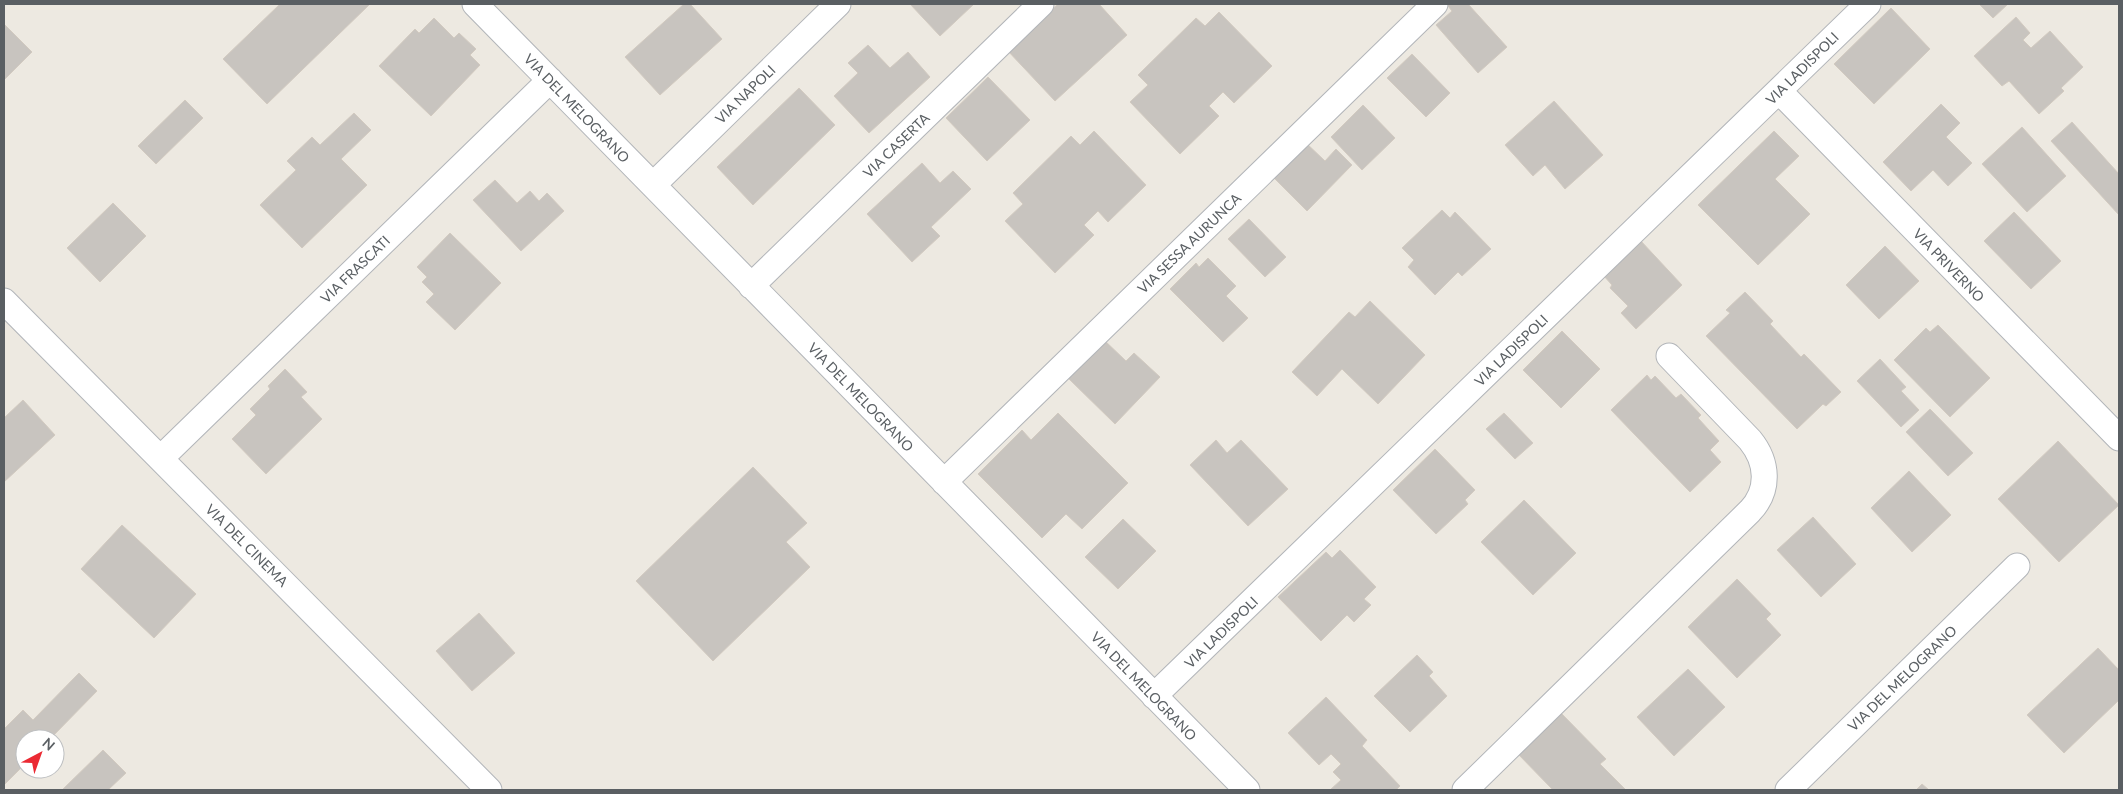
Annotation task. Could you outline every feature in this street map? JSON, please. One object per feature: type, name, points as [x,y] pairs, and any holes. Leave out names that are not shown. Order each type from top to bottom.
[{"type":"street","name":"VIA DEL MELOGRANO","points":[[475,4],[1247,790]]},
{"type":"street","name":"VIA NAPOLI","points":[[653,185],[838,4]]},
{"type":"street","name":"VIA CASERTA","points":[[751,286],[1041,4]]},
{"type":"street","name":"VIA SESSA AURUNCA","points":[[944,482],[1435,4]]},
{"type":"street","name":"VIA LADISPOLI","points":[[1154,696],[1868,4]]},
{"type":"street","name":"VIA FRASCATI","points":[[161,458],[550,80]]},
{"type":"street","name":"VIA PRIVERNO","points":[[1779,91],[2119,438]]},
{"type":"street","name":"VIA DEL CINEMA","points":[[4,301],[489,790]]},
{"type":"street","points":[[1465,790],[1750,511],[1760,499],[1765,475],[1759,453],[1750,440],[1669,356]]},
{"type":"street","name":"VIA DEL MELOGRANO","points":[[1788,790],[2017,566]]},
{"type":"building","points":[[280,4],[370,4],[267,104],[223,59]]},
{"type":"building","points":[[684,4],[690,4],[722,39],[660,95],[625,57]]},
{"type":"building","points":[[910,4],[974,4],[940,36]]},
{"type":"building","points":[[1058,4],[1099,4],[1127,35],[1055,101],[1007,50]]},
{"type":"building","points":[[1450,4],[1468,4],[1507,47],[1478,73],[1436,25],[1452,11],[1448,6]]},
{"type":"building","points":[[1979,4],[2008,4],[1993,18]]},
{"type":"building","points":[[1891,8],[1930,49],[1874,104],[1834,64]]},
{"type":"building","points":[[1219,12],[1272,66],[1234,103],[1223,92],[1209,106],[1219,116],[1180,154],[1130,102],[1148,85],[1138,75],[1196,18],[1205,26]]},
{"type":"building","points":[[2016,17],[2030,33],[2023,40],[2031,48],[2050,31],[2083,67],[2061,88],[2064,91],[2039,114],[2009,81],[2002,86],[1974,56]]},
{"type":"building","points":[[434,18],[454,38],[459,33],[476,49],[470,55],[480,65],[431,116],[379,66],[415,29],[419,33]]},
{"type":"building","points":[[4,24],[32,52],[4,80]]},
{"type":"building","points":[[868,45],[890,68],[908,52],[930,77],[869,133],[834,96],[858,73],[848,63]]},
{"type":"building","points":[[1412,54],[1450,93],[1426,117],[1387,78]]},
{"type":"building","points":[[988,77],[1030,120],[987,161],[946,118]]},
{"type":"building","points":[[799,88],[835,125],[753,205],[717,167]]},
{"type":"building","points":[[185,100],[203,118],[156,164],[138,146]]},
{"type":"building","points":[[1554,101],[1603,155],[1565,189],[1545,165],[1533,176],[1505,145]]},
{"type":"building","points":[[1941,104],[1960,123],[1946,137],[1972,163],[1948,186],[1933,170],[1911,191],[1883,162]]},
{"type":"building","points":[[1363,105],[1395,138],[1362,170],[1331,137]]},
{"type":"building","points":[[354,113],[371,130],[341,159],[367,185],[302,248],[260,205],[296,170],[287,161],[312,137],[320,145]]},
{"type":"building","points":[[2072,122],[2119,174],[2119,215],[2051,141]]},
{"type":"building","points":[[2022,127],[2066,176],[2027,212],[1982,164]]},
{"type":"building","points":[[1094,131],[1146,185],[1108,222],[1098,211],[1084,225],[1094,235],[1055,273],[1005,221],[1023,204],[1013,193],[1071,136],[1080,145]]},
{"type":"building","points":[[1774,131],[1799,156],[1775,179],[1810,214],[1758,265],[1698,205]]},
{"type":"building","points":[[1304,141],[1325,161],[1336,149],[1352,165],[1307,211],[1271,175]]},
{"type":"building","points":[[922,163],[940,183],[953,171],[971,189],[931,227],[940,236],[912,262],[867,214]]},
{"type":"building","points":[[495,180],[517,203],[530,191],[539,201],[547,193],[564,211],[521,251],[473,200]]},
{"type":"building","points":[[113,203],[146,236],[100,282],[67,248]]},
{"type":"building","points":[[1442,210],[1450,218],[1455,212],[1491,249],[1462,276],[1458,272],[1435,295],[1408,267],[1414,260],[1402,248]]},
{"type":"building","points":[[2014,212],[2061,261],[2031,289],[1984,241]]},
{"type":"building","points":[[1249,219],[1286,257],[1265,277],[1228,239]]},
{"type":"building","points":[[450,233],[501,283],[455,330],[426,302],[434,294],[422,282],[427,277],[417,267]]},
{"type":"building","points":[[1640,240],[1682,285],[1636,329],[1621,313],[1628,306],[1610,288],[1612,285],[1603,275]]},
{"type":"building","points":[[1885,246],[1919,281],[1879,319],[1846,285]]},
{"type":"building","points":[[1208,258],[1236,286],[1226,296],[1248,318],[1223,342],[1170,289],[1196,263],[1199,267]]},
{"type":"building","points":[[1745,292],[1773,321],[1770,324],[1801,357],[1804,354],[1841,392],[1826,406],[1823,404],[1797,429],[1706,336],[1730,313],[1726,310]]},
{"type":"building","points":[[1370,301],[1425,355],[1378,404],[1342,369],[1317,396],[1292,372],[1349,312],[1355,317]]},
{"type":"building","points":[[1938,325],[1990,378],[1950,417],[1894,360],[1926,328],[1930,332]]},
{"type":"building","points":[[1562,331],[1600,369],[1561,408],[1523,370]]},
{"type":"building","points":[[1103,339],[1126,361],[1134,353],[1160,377],[1115,424],[1067,377]]},
{"type":"building","points":[[1880,359],[1906,387],[1901,391],[1919,410],[1901,427],[1857,381]]},
{"type":"building","points":[[285,369],[307,392],[301,397],[322,419],[266,474],[232,439],[256,415],[250,409],[270,389],[268,386]]},
{"type":"building","points":[[1647,375],[1651,380],[1655,376],[1676,398],[1681,394],[1701,415],[1698,418],[1719,441],[1710,450],[1721,462],[1690,492],[1611,410]]},
{"type":"building","points":[[23,400],[55,435],[4,482],[4,418]]},
{"type":"building","points":[[1930,409],[1973,453],[1948,476],[1906,432]]},
{"type":"building","points":[[1058,413],[1128,483],[1082,529],[1066,514],[1042,538],[978,474],[1022,430],[1031,440]]},
{"type":"building","points":[[1504,413],[1533,443],[1515,459],[1486,429]]},
{"type":"building","points":[[1216,440],[1227,453],[1241,440],[1288,489],[1248,526],[1190,465]]},
{"type":"building","points":[[2058,441],[2119,505],[2059,562],[1998,499]]},
{"type":"building","points":[[1435,449],[1475,490],[1465,500],[1468,504],[1436,534],[1393,490]]},
{"type":"building","points":[[753,467],[807,523],[786,542],[810,567],[713,661],[636,581]]},
{"type":"building","points":[[1909,471],[1951,515],[1912,552],[1871,508]]},
{"type":"building","points":[[1524,500],[1576,553],[1533,595],[1481,542]]},
{"type":"building","points":[[1813,517],[1856,564],[1821,597],[1777,550]]},
{"type":"building","points":[[1123,519],[1156,551],[1118,589],[1085,557]]},
{"type":"building","points":[[122,525],[196,594],[154,638],[81,569]]},
{"type":"building","points":[[1340,550],[1376,587],[1364,599],[1371,605],[1354,622],[1347,615],[1321,641],[1278,597],[1326,552],[1332,558]]},
{"type":"building","points":[[1737,579],[1771,614],[1766,619],[1781,635],[1737,678],[1688,627]]},
{"type":"building","points":[[479,613],[515,653],[472,691],[436,651]]},
{"type":"building","points":[[2098,648],[2119,670],[2119,700],[2064,753],[2027,715]]},
{"type":"building","points":[[1417,655],[1433,672],[1429,676],[1447,696],[1410,732],[1374,696]]},
{"type":"building","points":[[1688,669],[1725,707],[1674,756],[1637,717]]},
{"type":"building","points":[[79,673],[97,691],[60,729],[15,729],[15,774],[4,785],[4,729],[23,710],[33,720]]},
{"type":"building","points":[[1326,697],[1367,740],[1362,746],[1400,786],[1396,790],[1330,790],[1341,780],[1333,772],[1341,764],[1331,754],[1319,765],[1288,733]]},
{"type":"building","points":[[1560,712],[1606,759],[1600,764],[1626,790],[1553,790],[1517,753]]},
{"type":"building","points":[[103,750],[126,773],[108,790],[62,790]]},
{"type":"building","points":[[1922,784],[1929,790],[1916,790]]}]
